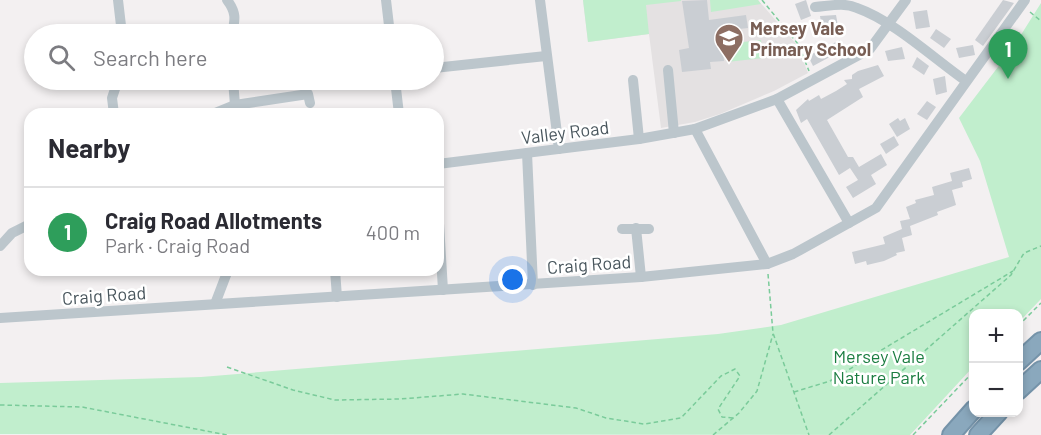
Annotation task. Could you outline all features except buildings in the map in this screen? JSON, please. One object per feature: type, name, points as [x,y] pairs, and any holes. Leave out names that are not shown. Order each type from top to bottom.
[{"type":"highway","points":[[1023,357],[1041,341]]},
{"type":"highway","points":[[1023,387],[1041,370]]},
{"type":"highway","points":[[951,435],[969,415]]},
{"type":"highway","points":[[978,435],[994,417]]},
{"type":"street","points":[[118,0],[121,24]]},
{"type":"street","points":[[227,0],[233,8],[236,19],[235,24]]},
{"type":"street","points":[[386,0],[389,24]]},
{"type":"street","points":[[540,0],[558,149]]},
{"type":"street","name":"Valley Road","points":[[444,163],[639,139],[695,129],[777,99],[870,49],[906,0]]},
{"type":"street","name":"Craig Road","points":[[0,318],[533,285],[766,264],[793,254],[876,208],[1023,3]]},
{"type":"street","points":[[815,8],[838,4],[856,7],[887,25],[966,81]]},
{"type":"street","points":[[444,67],[546,56]]},
{"type":"street","points":[[668,70],[674,133]]},
{"type":"street","points":[[633,80],[639,139]]},
{"type":"street","points":[[113,108],[112,98],[115,90]]},
{"type":"street","points":[[234,90],[235,105]]},
{"type":"street","points":[[396,90],[398,108]]},
{"type":"street","points":[[228,108],[235,105],[309,98]]},
{"type":"street","points":[[777,99],[849,223]]},
{"type":"street","points":[[695,129],[766,264]]},
{"type":"street","points":[[527,153],[533,285]]},
{"type":"street","points":[[0,246],[12,233],[24,227]]},
{"type":"street","points":[[636,228],[641,277]]},
{"type":"street","points":[[622,229],[648,229]]},
{"type":"street","points":[[215,304],[226,276]]},
{"type":"street","points":[[335,276],[337,297]]},
{"type":"street","points":[[442,276],[443,290]]},
{"type":"path","points":[[762,0],[798,44],[813,81]]},
{"type":"path","points":[[1023,3],[1041,21]]},
{"type":"path","points":[[829,435],[1014,270],[1024,253],[1041,246]]},
{"type":"path","points":[[766,264],[773,333],[809,435]]},
{"type":"path","points":[[794,392],[830,381],[1014,270]]},
{"type":"path","points":[[1023,321],[1041,303]]},
{"type":"path","points":[[713,435],[733,418],[757,391],[773,333]]},
{"type":"path","points":[[227,367],[293,390],[335,400],[400,399],[463,394],[576,408],[606,418],[644,424],[681,418],[721,376],[735,369],[740,376],[718,409],[722,417],[733,418]]},
{"type":"path","points":[[913,435],[969,375]]},
{"type":"path","points":[[0,405],[82,407],[227,435]]},
{"type":"shaded area","name":"Mersey Vale Primary School","points":[[583,0],[758,0],[797,45],[808,73],[774,91],[720,114],[695,122],[661,128],[649,34],[588,42]]},
{"type":"green space","points":[[583,0],[681,1],[646,5],[649,34],[588,42]]},
{"type":"green space","points":[[710,0],[758,0],[761,4],[711,12]]},
{"type":"green space","name":"Mersey Vale Nature Park","points":[[1041,3],[1041,299],[1023,318],[1023,309],[969,309],[969,371],[910,435],[0,434],[0,383],[201,377],[718,334],[781,325],[1009,257],[980,161],[959,118],[1014,46]]},
{"type":"green space","points":[[761,40],[763,58],[727,62],[725,44]]},
{"type":"place","name":"Mersey Vale Primary School","points":[[729,64]]},
{"type":"place","name":"Craig Road Allotments","points":[[1008,79]]}]
